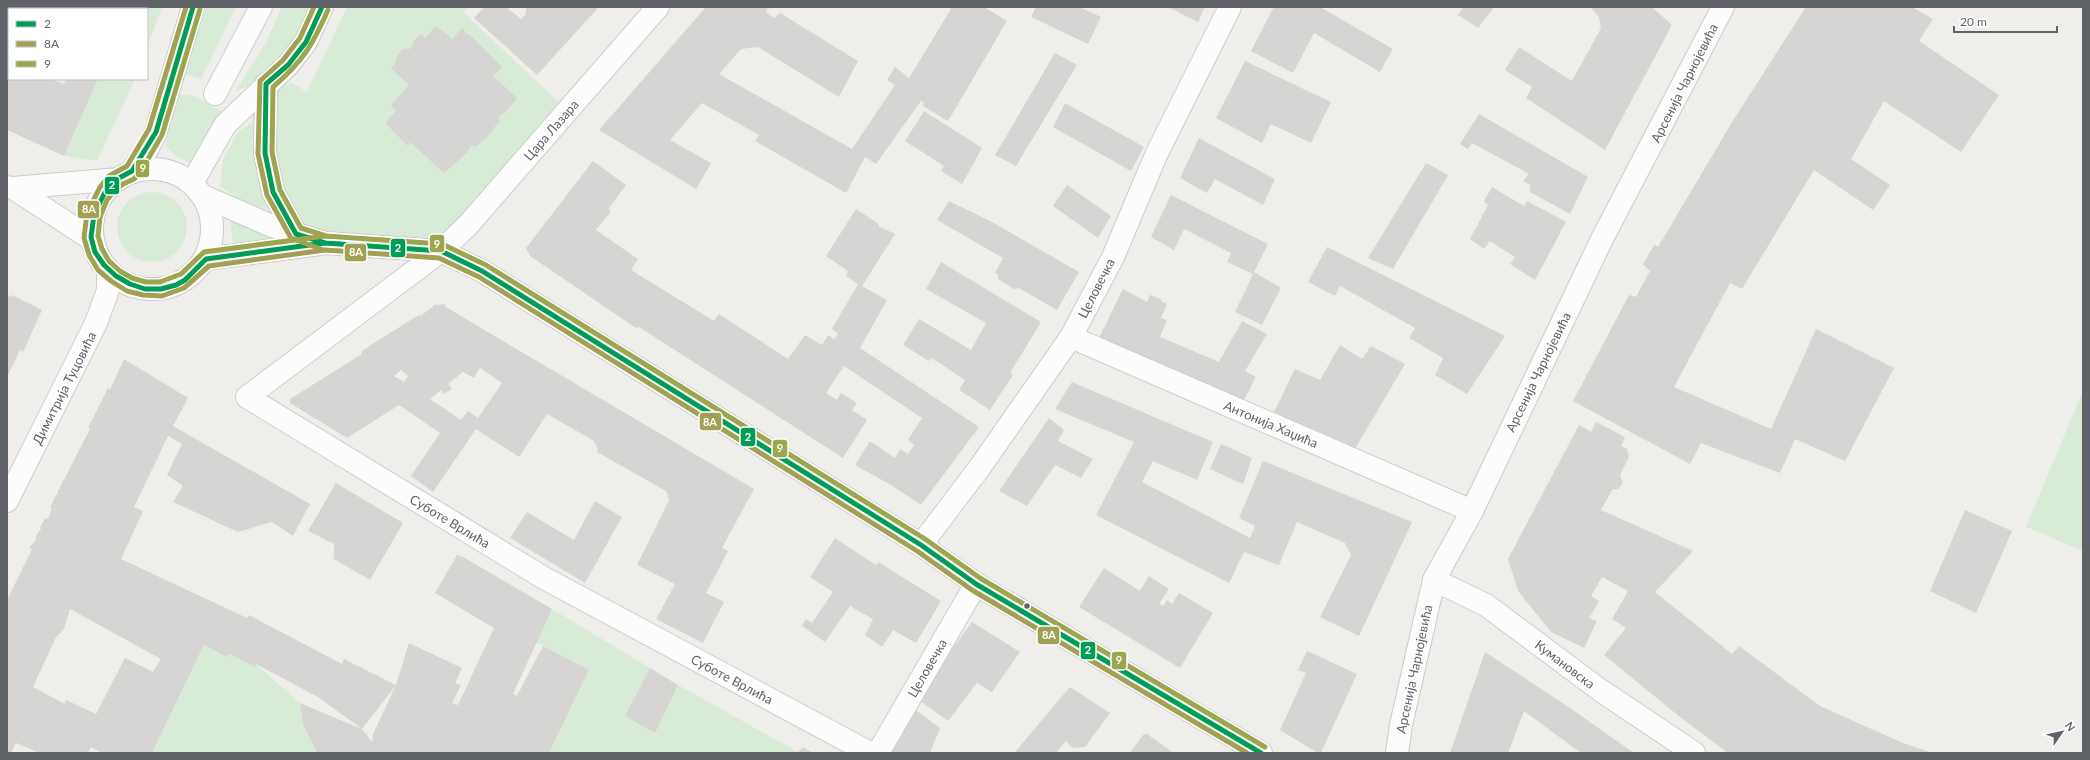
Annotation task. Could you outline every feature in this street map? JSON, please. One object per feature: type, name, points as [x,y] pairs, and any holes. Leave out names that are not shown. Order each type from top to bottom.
[{"type":"street","points":[[194,7],[156,132],[146,150],[125,176],[108,188],[97,204],[92,223],[93,240],[98,256],[108,270],[121,281],[137,288],[156,290],[176,285],[192,275],[206,259],[212,240],[213,225],[210,210],[197,189]]},
{"type":"street","points":[[215,94],[261,7]]},
{"type":"street","points":[[197,189],[225,125],[266,84],[288,65],[306,42],[322,7]]},
{"type":"street","name":"Цара Лазара","points":[[441,251],[468,225],[658,7]]},
{"type":"street","name":"Целовечка","points":[[921,545],[980,467],[1071,337],[1113,257],[1157,153],[1230,7]]},
{"type":"street","name":"Арсенија Чарнојевића","points":[[1397,753],[1401,724],[1434,580],[1472,511],[1602,239],[1723,7]]},
{"type":"street","points":[[266,84],[266,159],[272,192],[296,234]]},
{"type":"street","points":[[10,188],[125,176],[146,169],[162,169],[177,174],[197,189],[230,209],[296,234],[325,243]]},
{"type":"street","points":[[10,188],[93,240]]},
{"type":"street","points":[[206,259],[325,243],[441,251],[482,271],[921,545],[976,584],[1261,753]]},
{"type":"street","name":"Суботе Врлића","points":[[441,251],[247,398],[544,578],[870,753]]},
{"type":"street","name":"Димитрија Туцовића","points":[[7,501],[96,323],[108,290],[108,270]]},
{"type":"street","name":"Антонија Хаџића","points":[[1071,337],[1472,511]]},
{"type":"street","name":"Кумановска","points":[[1434,580],[1486,605],[1600,690],[1694,753]]},
{"type":"street","name":"Целовечка","points":[[878,753],[976,584]]},
{"type":"green space","points":[[162,7],[148,44],[148,8],[130,8]]},
{"type":"green space","points":[[203,7],[236,7],[201,79],[182,73]]},
{"type":"green space","points":[[282,7],[314,7],[299,39],[263,79],[235,92],[266,43]]},
{"type":"green space","points":[[347,7],[468,7],[464,13],[565,108],[439,245],[297,229],[280,189],[272,149],[274,86],[292,83],[307,92]]},
{"type":"green space","points":[[98,80],[135,80],[97,161],[64,156]]},
{"type":"green space","points":[[180,94],[194,96],[224,113],[220,121],[210,126],[196,159],[189,163],[177,156],[165,146]]},
{"type":"green space","points":[[256,119],[275,212],[240,200],[220,186],[223,160],[237,133]]},
{"type":"green space","points":[[152,192],[165,195],[177,202],[184,214],[187,227],[184,240],[177,252],[165,259],[152,262],[139,259],[127,252],[120,240],[117,227],[120,214],[127,202],[139,195]]},
{"type":"green space","points":[[230,217],[288,238],[228,248],[233,242]]},
{"type":"green space","points":[[2083,391],[2083,551],[2026,527]]},
{"type":"green space","points":[[552,609],[650,668],[625,716],[655,732],[678,685],[798,752],[549,753],[589,671],[536,642]]},
{"type":"green space","points":[[204,646],[226,657],[230,654],[255,666],[256,664],[300,703],[303,725],[317,753],[152,753]]},
{"type":"building","points":[[70,7],[130,7],[130,8]]},
{"type":"building","points":[[484,7],[506,7],[521,19],[526,14],[526,7],[595,7],[597,9],[537,75],[474,18]]},
{"type":"building","points":[[706,7],[768,7],[766,12],[774,18],[780,13],[858,61],[839,97],[758,47],[741,49],[719,74],[852,149],[895,85],[887,80],[895,67],[909,78],[951,9],[948,7],[984,7],[1007,21],[948,121],[923,106],[924,103],[921,101],[876,164],[865,157],[846,193],[755,141],[759,135],[702,103],[670,140],[711,163],[696,189],[599,130]]},
{"type":"building","points":[[1036,7],[1079,7],[1101,17],[1088,44],[1031,17]]},
{"type":"building","points":[[1168,7],[1205,7],[1198,22]]},
{"type":"building","points":[[1274,7],[1320,7],[1393,49],[1380,72],[1314,33],[1293,73],[1251,51]]},
{"type":"building","points":[[1463,7],[1494,7],[1478,28],[1458,15]]},
{"type":"building","points":[[1590,7],[1652,7],[1672,25],[1605,150],[1526,98],[1532,87],[1505,70],[1519,47],[1572,81],[1601,28],[1599,17]]},
{"type":"building","points":[[1806,7],[1912,7],[1933,19],[1919,41],[1999,95],[1961,152],[1884,101],[1851,159],[1890,185],[1873,210],[1814,170],[1742,289],[1730,283],[1674,387],[1771,429],[1816,329],[1894,368],[1845,461],[1795,439],[1780,473],[1701,443],[1690,464],[1573,401],[1629,295],[1636,297],[1650,271],[1643,264],[1654,245],[1658,247],[1734,119]]},
{"type":"building","points":[[436,26],[452,39],[462,28],[468,35],[469,34],[502,67],[493,76],[517,98],[504,114],[503,113],[498,118],[500,120],[486,139],[484,139],[476,147],[472,145],[467,151],[468,152],[444,173],[410,142],[408,146],[385,123],[396,111],[391,105],[409,85],[391,68],[396,62],[397,55],[403,49],[410,49],[413,45],[412,43],[421,34],[425,38]]},
{"type":"building","points":[[7,29],[8,80],[54,80],[64,84],[66,80],[98,80],[64,156],[7,130]]},
{"type":"building","points":[[1055,53],[1077,65],[1016,166],[995,155]]},
{"type":"building","points":[[1245,61],[1331,102],[1311,143],[1271,124],[1262,143],[1216,118]]},
{"type":"building","points":[[1065,103],[1144,147],[1131,171],[1053,127]]},
{"type":"building","points":[[924,111],[982,148],[962,184],[941,171],[944,166],[905,141]]},
{"type":"building","points":[[1479,114],[1588,177],[1570,214],[1530,192],[1530,185],[1523,181],[1529,174],[1472,143],[1468,149],[1460,144]]},
{"type":"building","points":[[1199,138],[1275,179],[1263,205],[1215,179],[1207,193],[1180,178]]},
{"type":"building","points":[[593,161],[626,185],[609,208],[610,213],[596,230],[638,259],[631,270],[714,321],[719,314],[788,359],[805,335],[822,345],[828,335],[834,339],[838,334],[832,329],[858,284],[846,276],[848,271],[826,256],[856,209],[879,224],[878,226],[895,234],[862,286],[887,300],[860,348],[979,427],[921,505],[891,485],[855,465],[870,441],[895,458],[900,449],[908,454],[914,445],[908,440],[922,418],[844,366],[826,393],[837,400],[841,393],[857,403],[852,410],[867,420],[843,458],[639,327],[636,328],[530,256],[526,248]]},
{"type":"building","points":[[1426,163],[1448,175],[1393,269],[1368,258]]},
{"type":"building","points":[[1067,185],[1111,216],[1098,238],[1053,206]]},
{"type":"building","points":[[1492,187],[1524,206],[1527,201],[1566,222],[1535,280],[1510,264],[1515,257],[1490,241],[1484,249],[1470,239],[1488,205],[1484,201]]},
{"type":"building","points":[[1171,195],[1268,244],[1254,272],[1281,288],[1262,325],[1235,312],[1253,274],[1227,262],[1231,253],[1184,229],[1174,250],[1151,237]]},
{"type":"building","points":[[949,201],[990,221],[1079,272],[1057,310],[1019,288],[1014,289],[998,279],[998,275],[995,273],[1003,258],[937,220]]},
{"type":"building","points":[[1327,247],[1505,336],[1467,394],[1435,375],[1443,358],[1409,338],[1415,328],[1340,286],[1335,296],[1308,282]]},
{"type":"building","points":[[941,262],[1041,322],[1010,373],[1013,375],[990,410],[959,390],[965,380],[932,358],[929,361],[903,345],[919,319],[971,350],[986,323],[926,289]]},
{"type":"building","points":[[1123,289],[1147,302],[1150,295],[1161,299],[1161,301],[1167,304],[1161,318],[1167,320],[1160,337],[1219,362],[1242,321],[1267,334],[1245,371],[1256,377],[1243,402],[1207,384],[1199,385],[1097,342]]},
{"type":"building","points":[[7,295],[10,297],[12,295],[42,310],[23,352],[20,350],[7,377]]},
{"type":"building","points":[[445,304],[446,307],[754,489],[722,548],[728,551],[706,593],[724,602],[703,643],[656,619],[675,584],[637,565],[669,500],[666,491],[597,452],[598,450],[594,441],[547,414],[519,457],[476,429],[433,492],[411,476],[440,433],[399,405],[347,438],[290,403],[290,399],[362,354],[361,352],[377,341],[419,315],[420,316],[433,307],[433,305]],"holes":[[[480,368],[502,383],[478,418],[468,411],[461,420],[430,399],[441,390],[444,394],[452,389],[448,384],[463,372],[474,378]],[[401,370],[408,376],[404,382],[394,376]]]},
{"type":"building","points":[[1340,345],[1362,359],[1371,346],[1405,364],[1352,454],[1272,416],[1295,369],[1320,380]]},
{"type":"building","points":[[124,359],[188,398],[173,426],[310,504],[293,536],[272,522],[238,532],[173,502],[183,486],[167,475],[182,444],[168,436],[134,507],[143,511],[121,559],[247,618],[249,615],[342,664],[344,659],[396,685],[362,729],[318,697],[256,664],[255,667],[230,654],[226,657],[204,645],[152,753],[102,753],[91,747],[88,753],[39,753],[16,743],[11,753],[7,753],[7,600],[32,549],[29,548],[37,539],[35,538],[41,530],[40,527],[45,518],[48,519],[52,508],[50,508],[56,495],[59,494],[57,493],[90,429],[88,428],[108,388],[110,390]],"holes":[[[70,609],[161,659],[153,672],[125,658],[96,714],[66,700],[65,704],[33,687],[56,637],[64,629]]]},
{"type":"building","points":[[1072,382],[1213,442],[1197,480],[1153,461],[1142,482],[1250,538],[1255,526],[1239,518],[1263,461],[1412,522],[1359,636],[1320,617],[1351,555],[1345,543],[1297,522],[1279,565],[1244,552],[1229,583],[1096,515],[1134,442],[1055,409]]},
{"type":"building","points":[[1049,418],[1064,430],[1058,441],[1093,459],[1081,478],[1055,465],[1027,506],[999,491]]},
{"type":"building","points":[[1596,422],[1625,437],[1621,446],[1627,449],[1629,457],[1620,475],[1623,483],[1618,489],[1613,489],[1601,510],[1693,551],[1655,592],[1732,654],[1739,646],[1820,706],[1903,743],[1932,753],[1728,753],[1680,717],[1604,655],[1626,628],[1612,619],[1628,591],[1602,577],[1591,596],[1599,601],[1589,618],[1597,621],[1584,648],[1551,632],[1518,591],[1508,559],[1579,425],[1591,432]]},
{"type":"building","points":[[1221,444],[1252,458],[1243,484],[1210,469]]},
{"type":"building","points":[[336,483],[403,523],[370,580],[334,559],[334,544],[308,531]]},
{"type":"building","points":[[595,501],[622,517],[585,583],[510,538],[527,512],[574,540]]},
{"type":"building","points":[[1965,510],[2012,531],[1976,613],[1930,591]]},
{"type":"building","points":[[835,538],[876,565],[878,562],[941,601],[916,643],[893,630],[882,647],[865,635],[873,619],[850,606],[825,642],[802,626],[806,619],[812,623],[833,592],[810,577]]},
{"type":"building","points":[[457,555],[465,558],[552,609],[513,694],[517,696],[543,646],[589,670],[549,753],[317,753],[303,725],[300,703],[362,729],[372,742],[373,734],[396,685],[409,643],[462,668],[455,683],[461,685],[452,703],[458,705],[494,628],[435,593]]},
{"type":"building","points":[[1104,568],[1140,591],[1149,576],[1169,589],[1159,604],[1163,606],[1167,600],[1172,604],[1179,593],[1213,613],[1180,668],[1079,607]]},
{"type":"building","points":[[972,622],[1020,652],[992,692],[977,683],[948,721],[916,698]]},
{"type":"building","points":[[1307,651],[1357,674],[1321,753],[1318,753],[1280,730],[1306,673],[1298,670]]},
{"type":"building","points":[[1485,652],[1570,708],[1634,753],[1581,753],[1524,711],[1508,753],[1450,753]]},
{"type":"building","points":[[650,668],[678,685],[655,733],[625,716]]},
{"type":"building","points":[[1070,687],[1110,713],[1085,747],[1073,748],[1066,741],[1056,753],[1014,753]]},
{"type":"building","points":[[910,706],[940,728],[930,753],[892,752]]},
{"type":"building","points":[[1147,734],[1174,753],[1130,753],[1143,735]]},
{"type":"building","points":[[803,747],[813,753],[797,753]]},
{"type":"transit line","name":"8A","points":[[186,7],[149,129],[127,166],[109,176],[100,187],[87,213],[84,238],[89,255],[98,270],[111,281],[127,291],[143,295],[162,296],[184,288],[209,266],[325,250],[439,258],[479,277],[917,551],[972,590],[1247,753]]},
{"type":"transit line","name":"2","points":[[193,7],[156,132],[132,171],[119,178],[105,192],[94,215],[91,237],[95,252],[104,265],[116,276],[130,284],[145,289],[161,289],[176,285],[185,280],[206,259],[325,243],[441,251],[482,271],[921,545],[976,584],[1261,753]]},
{"type":"transit line","name":"8A","points":[[314,7],[300,38],[283,60],[260,81],[258,154],[267,195],[291,238],[323,250],[341,251]]},
{"type":"transit line","name":"2","points":[[322,7],[306,42],[288,65],[266,84],[265,153],[273,192],[296,234],[325,243],[341,244]]},
{"type":"transit line","name":"9","points":[[200,9],[162,135],[141,171],[134,179],[123,184],[114,191],[107,200],[100,217],[98,236],[102,249],[109,261],[120,271],[132,278],[146,282],[160,282],[181,274],[204,252],[325,236],[442,244],[486,265],[925,539],[980,578],[1265,747]]},
{"type":"transit line","name":"9","points":[[328,10],[317,34],[306,52],[292,69],[273,87],[272,152],[280,190],[301,228],[326,236],[341,237]]}]
